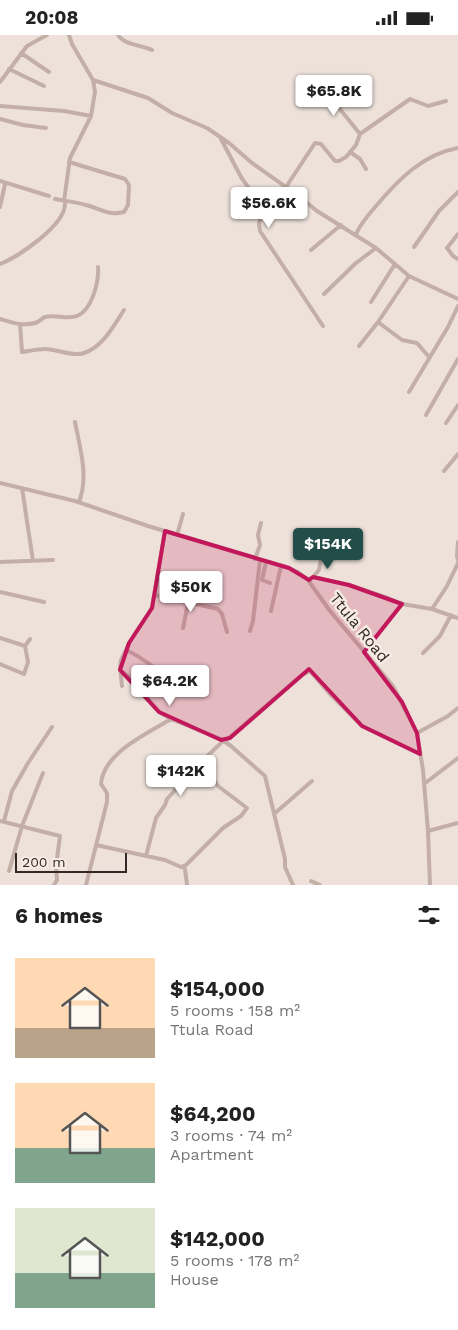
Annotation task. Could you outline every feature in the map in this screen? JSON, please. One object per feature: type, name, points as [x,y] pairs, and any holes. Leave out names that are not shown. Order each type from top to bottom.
[{"type":"street","points":[[0,82],[30,43],[47,35]]},
{"type":"street","points":[[0,264],[19,254],[50,229],[64,211],[69,162],[73,149],[92,116],[95,92],[93,80],[72,44],[69,35]]},
{"type":"street","points":[[118,35],[124,41],[142,45],[152,50]]},
{"type":"street","points":[[21,53],[49,72]]},
{"type":"street","points":[[9,69],[44,86]]},
{"type":"street","points":[[93,80],[148,98],[172,113],[219,135],[252,163],[317,211],[356,234],[409,276],[458,299]]},
{"type":"street","points":[[323,88],[360,134]]},
{"type":"street","points":[[286,187],[315,143],[321,144],[335,161],[343,160],[356,145],[360,134],[410,99],[428,106],[446,101]]},
{"type":"street","points":[[0,106],[64,111],[92,116]]},
{"type":"street","points":[[0,119],[23,125],[46,127]]},
{"type":"street","points":[[219,135],[242,177],[262,207],[259,224],[260,231],[322,326]]},
{"type":"street","points":[[356,234],[368,215],[397,181],[426,159],[458,147]]},
{"type":"street","points":[[350,152],[360,159],[366,169]]},
{"type":"street","points":[[55,199],[86,205],[114,215],[124,212],[128,205],[130,185],[125,179],[69,162]]},
{"type":"street","points":[[0,181],[49,196]]},
{"type":"street","points":[[0,207],[6,184]]},
{"type":"street","points":[[414,247],[439,211],[458,192]]},
{"type":"street","points":[[311,250],[341,225]]},
{"type":"street","points":[[458,233],[447,248],[453,257],[458,259]]},
{"type":"street","points":[[324,294],[356,263],[376,249]]},
{"type":"street","points":[[371,302],[395,263]]},
{"type":"street","points":[[0,319],[20,324],[36,323],[45,317],[76,317],[82,313],[91,301],[98,285],[98,267]]},
{"type":"street","points":[[359,346],[378,322],[409,276]]},
{"type":"street","points":[[409,391],[448,327],[458,306]]},
{"type":"street","points":[[20,324],[22,352],[46,349],[83,353],[94,348],[106,336],[124,310]]},
{"type":"street","points":[[378,322],[402,340],[417,343],[429,357]]},
{"type":"street","points":[[426,415],[458,359]]},
{"type":"street","points":[[446,423],[458,405]]},
{"type":"street","points":[[75,422],[83,462],[83,491],[79,502]]},
{"type":"street","points":[[444,471],[458,454]]},
{"type":"street","name":"Ttula Road","points":[[0,483],[79,502],[177,535],[281,566],[298,573],[308,580],[330,611],[397,693],[417,733],[428,831],[430,885]]},
{"type":"street","points":[[22,488],[33,561]]},
{"type":"street","points":[[177,535],[183,514]]},
{"type":"street","points":[[255,559],[260,545],[258,535],[261,523]]},
{"type":"street","points":[[122,686],[120,664],[126,650],[149,614],[155,595],[165,531]]},
{"type":"street","points":[[432,609],[447,586],[458,562],[458,543]]},
{"type":"street","points":[[308,580],[319,570],[322,552]]},
{"type":"street","points":[[0,562],[53,560]]},
{"type":"street","points":[[250,631],[253,621],[260,560]]},
{"type":"street","points":[[266,562],[262,580],[270,583]]},
{"type":"street","points":[[271,611],[281,566]]},
{"type":"street","points":[[313,577],[349,585],[402,604],[432,609],[458,618]]},
{"type":"street","points":[[0,591],[44,602]]},
{"type":"street","points":[[155,595],[218,609],[222,614],[227,632]]},
{"type":"street","points":[[183,628],[188,603]]},
{"type":"street","points":[[364,652],[402,604]]},
{"type":"street","points":[[423,653],[440,636],[451,615]]},
{"type":"street","points":[[0,638],[25,646]]},
{"type":"street","points":[[0,664],[24,674],[28,662],[25,646],[30,639]]},
{"type":"street","points":[[126,650],[140,657],[190,691],[194,690],[207,676]]},
{"type":"street","points":[[120,670],[133,681],[159,712],[170,719],[220,739],[266,776],[285,859],[285,867],[293,885]]},
{"type":"street","points":[[146,856],[156,817],[167,799],[201,761],[302,675],[310,671],[362,726],[420,754]]},
{"type":"street","points":[[417,733],[448,716],[458,708]]},
{"type":"street","points":[[86,885],[108,801],[107,793],[101,782],[111,762],[119,752],[170,719]]},
{"type":"street","points":[[52,727],[28,763],[15,787],[2,821],[60,836],[56,866],[57,879],[54,885]]},
{"type":"street","points":[[424,785],[458,758]]},
{"type":"street","points":[[182,867],[223,828],[241,816],[247,808],[218,786],[201,761]]},
{"type":"street","points":[[9,871],[22,826],[43,773]]},
{"type":"street","points":[[274,813],[312,781]]},
{"type":"street","points":[[428,831],[458,823]]},
{"type":"street","points":[[96,845],[165,860],[182,867],[185,869],[187,885]]},
{"type":"street","points":[[311,881],[320,885]]},
{"type":"highlighted area","points":[[165,531],[289,568],[309,580],[313,577],[349,585],[402,604],[364,652],[402,702],[417,733],[420,754],[362,726],[309,669],[230,738],[221,740],[159,712],[120,670],[129,643],[152,608]]}]
